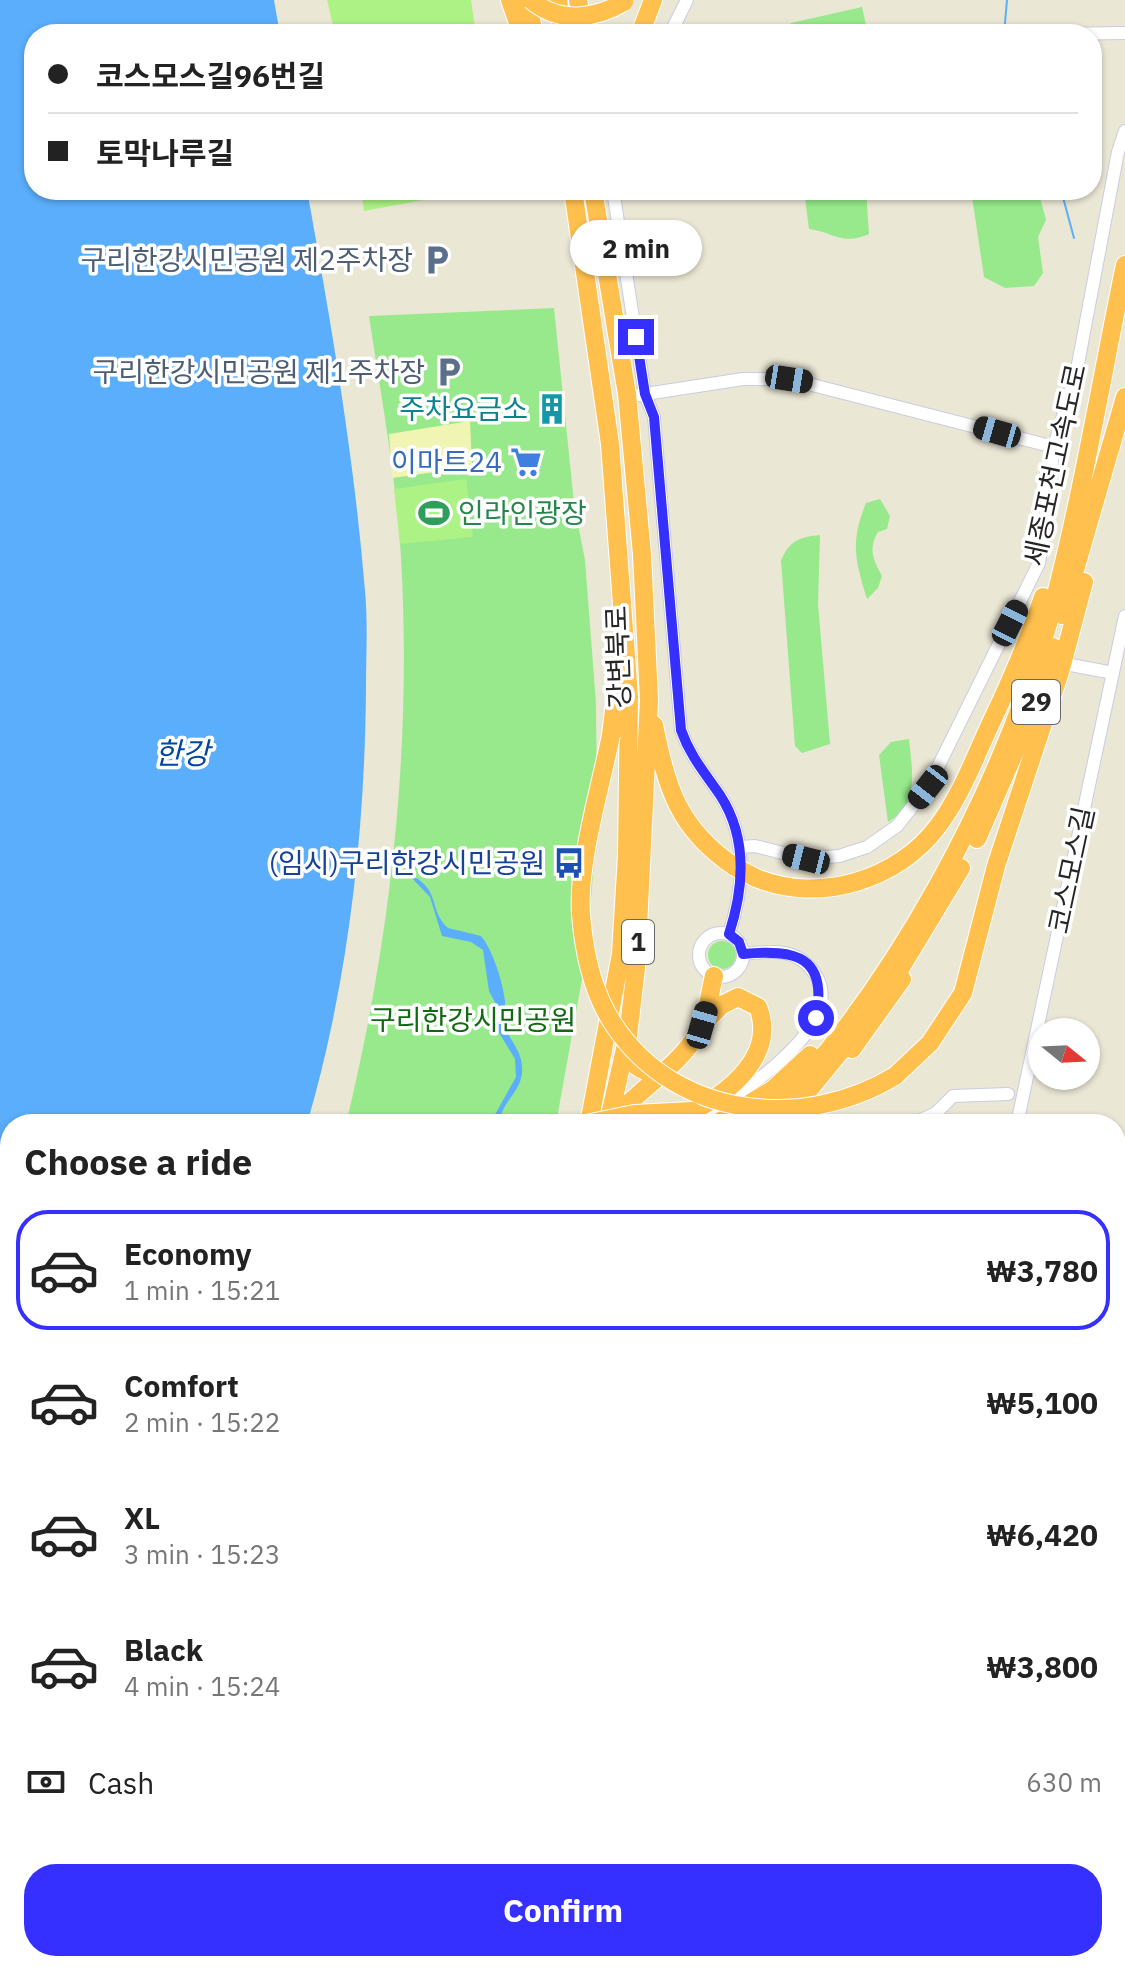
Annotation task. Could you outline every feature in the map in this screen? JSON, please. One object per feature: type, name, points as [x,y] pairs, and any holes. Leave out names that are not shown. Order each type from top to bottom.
[{"type":"highway","points":[[510,0],[518,24]]},
{"type":"highway","points":[[529,0],[553,12],[579,17],[610,10],[625,1]]},
{"type":"highway","points":[[529,0],[533,24]]},
{"type":"highway","points":[[540,0],[544,24]]},
{"type":"highway","points":[[558,0],[562,24]]},
{"type":"highway","points":[[578,0],[582,24]]},
{"type":"highway","points":[[644,24],[653,0]]},
{"type":"highway","points":[[563,200],[599,350]]},
{"type":"highway","name":"강변북로","points":[[575,200],[599,350],[617,515],[629,733],[623,927],[615,996],[590,1114]]},
{"type":"highway","name":"강변북로","points":[[597,200],[627,394],[642,554],[649,700],[641,911],[628,1036],[611,1114]]},
{"type":"highway","name":"세종포천고속도로","points":[[771,1114],[869,996],[968,829],[1019,709],[1051,612],[1125,265]]},
{"type":"highway","name":"세종포천고속도로","points":[[789,1114],[866,1020],[935,916],[975,843],[1037,700],[1125,397]]},
{"type":"highway","points":[[649,700],[661,766],[673,798],[698,835],[735,867],[756,878],[810,889],[856,882],[904,859],[938,827],[967,774],[1025,648],[1083,468]]},
{"type":"highway","points":[[625,632],[611,735],[587,856],[581,912],[588,964],[614,1025],[654,1066],[703,1097],[747,1108],[790,1111],[825,1106],[857,1096],[895,1076],[941,1031],[968,981],[1005,835],[1060,672],[1078,608],[1103,475]]},
{"type":"highway","points":[[732,1114],[772,1090],[805,1062],[834,1029],[929,896]]},
{"type":"highway","points":[[802,1114],[894,994],[935,916]]},
{"type":"highway","points":[[702,1025],[714,976]]},
{"type":"highway","points":[[617,1114],[631,1097],[663,1072],[692,1042],[702,1025],[722,1005],[738,997],[758,1007],[763,1030],[760,1046],[744,1072],[696,1114]]},
{"type":"highway","points":[[628,1036],[631,1062],[649,1073],[663,1072]]},
{"type":"street","points":[[675,24],[687,0]]},
{"type":"street","points":[[1102,33],[1125,33]]},
{"type":"street","points":[[740,847],[755,846],[806,859],[839,856],[867,847],[897,826],[928,787],[1039,563],[1054,447],[1078,364],[1118,152],[1125,131]]},
{"type":"street","points":[[614,200],[642,395],[654,417],[681,730],[701,772],[729,812],[740,847],[741,891],[729,934]]},
{"type":"street","points":[[642,395],[743,379],[789,379],[1054,447]]},
{"type":"street","name":"코스모스길","points":[[1019,1114],[1125,616]]},
{"type":"street","points":[[1000,642],[1015,650]]},
{"type":"street","points":[[1071,665],[1113,673]]},
{"type":"street","points":[[716,933],[729,934],[739,942],[743,954],[734,973],[714,976],[700,963],[701,945],[716,933]]},
{"type":"street","points":[[698,1114],[768,1074],[816,1018],[818,978],[806,961],[790,952],[743,954]]},
{"type":"street","points":[[934,1114],[953,1096],[1008,1094],[1027,1078]]},
{"type":"street","points":[[1008,1094],[1021,1107]]},
{"type":"green space","points":[[327,0],[471,0],[475,24],[333,24]]},
{"type":"green space","points":[[862,7],[866,24],[790,24]]},
{"type":"green space","points":[[362,200],[424,200],[364,211]]},
{"type":"green space","points":[[805,200],[867,200],[869,234],[851,239],[809,229]]},
{"type":"green space","points":[[972,200],[1041,200],[1046,220],[1038,237],[1043,273],[1034,286],[1005,288],[984,277]]},
{"type":"green space","name":"구리한강시민공원","points":[[554,308],[574,503],[585,560],[596,703],[597,822],[587,951],[558,1114],[348,1114],[362,1054],[386,913],[400,772],[403,700],[404,629],[399,527],[369,316]]},
{"type":"green space","name":"인라인광장","points":[[466,479],[473,537],[400,544],[394,489]]},
{"type":"green space","points":[[880,499],[890,516],[887,529],[878,532],[873,543],[874,559],[882,576],[878,588],[867,599],[857,562],[856,540],[866,503]]},
{"type":"green space","points":[[820,535],[818,604],[830,744],[802,753],[795,746],[781,561],[796,541]]},
{"type":"green space","points":[[909,739],[912,785],[905,806],[888,822],[879,755],[891,742]]},
{"type":"green space","points":[[722,941],[732,945],[736,955],[732,965],[722,969],[712,965],[708,955],[712,945]]},
{"type":"sand","points":[[470,421],[472,467],[392,478],[389,434]]},
{"type":"water","name":"한강","points":[[0,0],[274,0],[278,24],[24,24],[24,200],[309,200],[348,440],[366,603],[367,640],[358,853],[343,963],[321,1071],[310,1114],[0,1114]]},
{"type":"water","points":[[407,873],[426,886],[448,928],[481,936],[497,967],[505,1001],[503,1020],[522,1065],[518,1087],[502,1114],[495,1114],[516,1077],[515,1059],[493,1023],[499,1010],[489,991],[483,950],[471,942],[442,936],[430,897]]},
{"type":"waterway","points":[[1005,24],[1007,0]]},
{"type":"waterway","points":[[1064,200],[1074,238]]},
{"type":"place","name":"구리한강시민공원 제2주차장","points":[[437,260]]},
{"type":"place","name":"구리한강시민공원 제1주차장","points":[[449,372]]},
{"type":"place","name":"주차요금소","points":[[552,409]]},
{"type":"place","name":"이마트24","points":[[526,462]]},
{"type":"place","name":"인라인광장","points":[[434,513]]},
{"type":"place","name":"(임시)구리한강시민공원","points":[[569,863]]},
{"type":"route","points":[[636,337],[645,394],[654,417],[675,690],[681,730],[701,772],[729,812],[741,852],[741,891],[729,934],[739,942],[743,954],[790,952],[806,961],[818,978],[820,999],[816,1018]]}]
